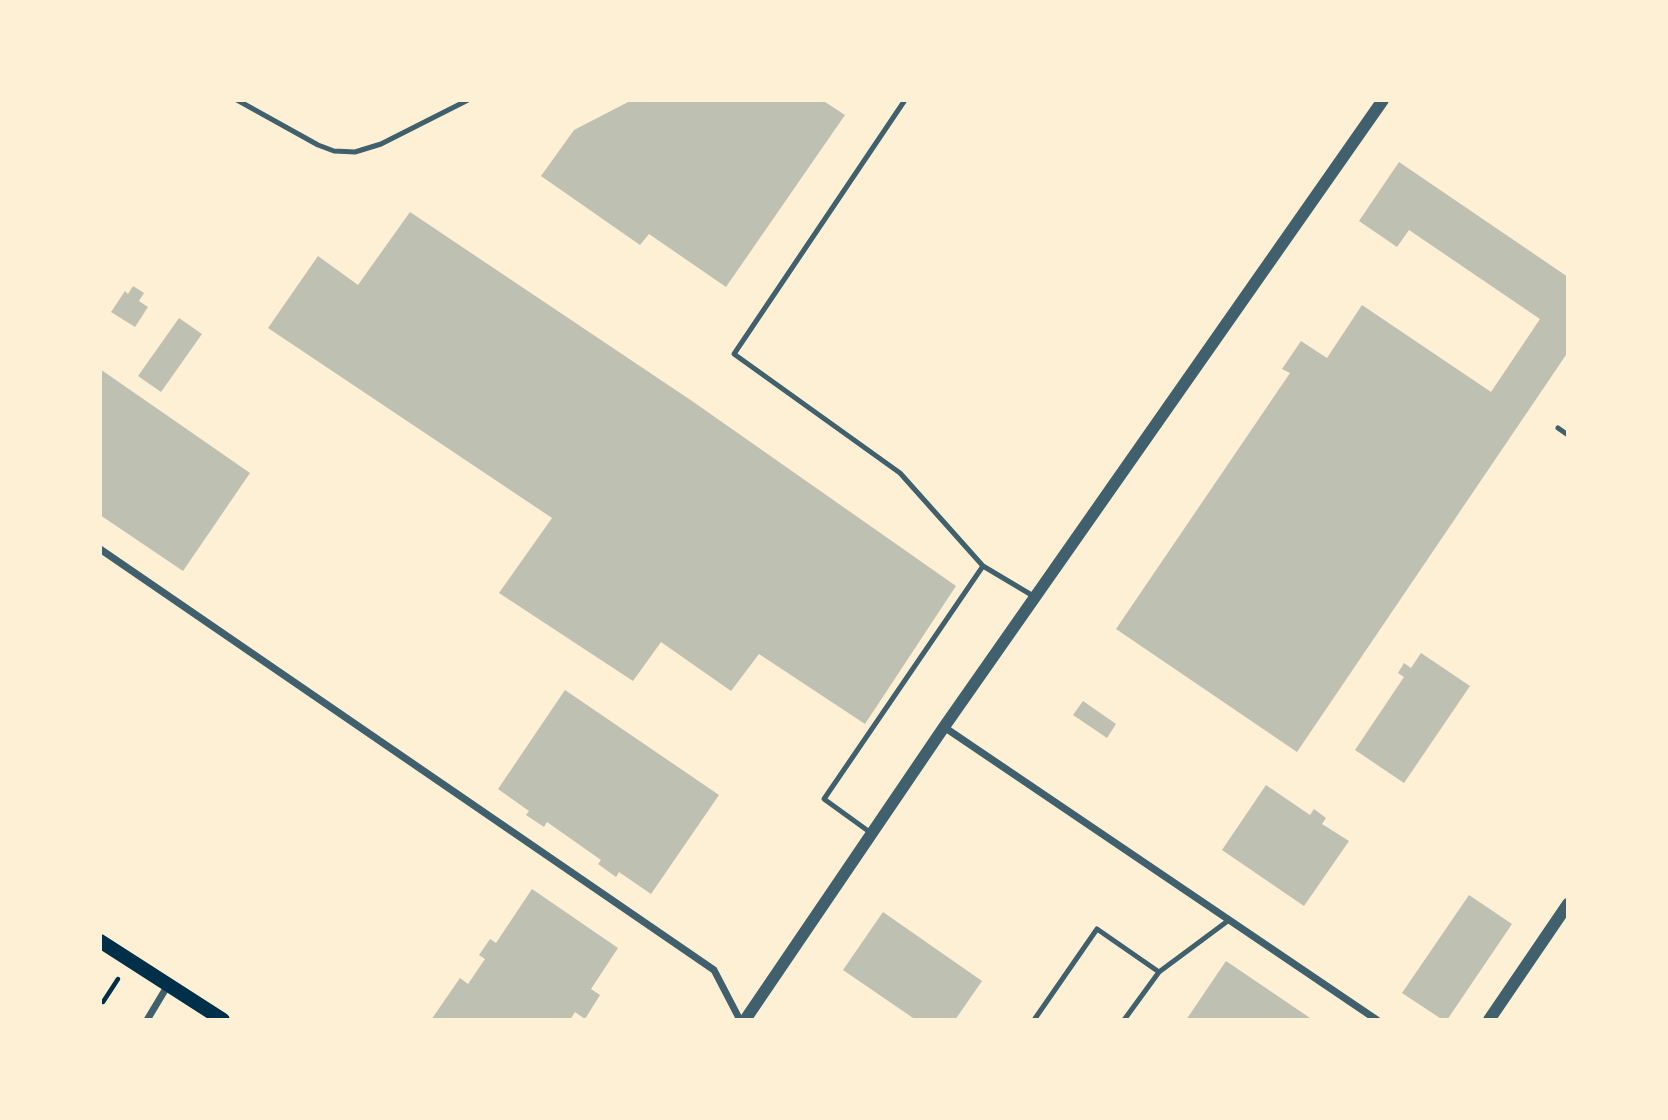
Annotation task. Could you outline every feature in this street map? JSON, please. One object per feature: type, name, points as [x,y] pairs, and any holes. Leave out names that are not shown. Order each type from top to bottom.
[{"type":"main road","points":[[100,941],[223,1020]]},
{"type":"street","points":[[745,1020],[944,727],[1384,100]]},
{"type":"street","points":[[100,548],[714,970],[740,1020]]},
{"type":"street","points":[[944,727],[1377,1020]]},
{"type":"street","points":[[1489,1020],[1568,904]]},
{"type":"street","points":[[147,1020],[168,985]]},
{"type":"lane","points":[[237,100],[334,152],[355,152],[381,144],[468,100]]},
{"type":"lane","points":[[905,100],[734,354],[900,473],[983,566],[1035,597]]},
{"type":"lane","points":[[1558,428],[1568,435]]},
{"type":"lane","points":[[872,833],[824,799],[983,566]]},
{"type":"lane","points":[[1124,1020],[1159,972],[1230,919]]},
{"type":"lane","points":[[1034,1020],[1097,929],[1159,972]]},
{"type":"path","points":[[103,1002],[120,977]]},
{"type":"building","points":[[632,100],[822,100],[845,115],[726,287],[649,234],[640,245],[541,176],[574,130]]},
{"type":"building","points":[[1399,162],[1568,277],[1568,352],[1297,752],[1116,629],[1290,373],[1282,369],[1301,341],[1327,358],[1362,305],[1491,392],[1540,319],[1409,230],[1397,247],[1359,221]]},
{"type":"building","points":[[410,212],[692,401],[956,586],[865,724],[759,654],[731,691],[661,642],[633,681],[499,593],[552,518],[268,328],[318,256],[358,285]]},
{"type":"building","points":[[133,286],[144,293],[139,301],[148,307],[135,327],[111,312],[125,291],[128,294]]},
{"type":"building","points":[[179,318],[202,334],[161,392],[138,376]]},
{"type":"building","points":[[100,369],[250,473],[183,571],[100,515]]},
{"type":"building","points":[[1421,653],[1470,686],[1404,783],[1355,750],[1404,677],[1398,673],[1404,663],[1411,668]]},
{"type":"building","points":[[565,690],[719,795],[651,894],[619,872],[616,877],[598,864],[601,860],[547,822],[544,827],[526,815],[529,811],[498,789]]},
{"type":"building","points":[[1083,701],[1116,724],[1107,738],[1073,715]]},
{"type":"building","points":[[1266,785],[1310,815],[1314,809],[1326,818],[1322,824],[1349,841],[1304,906],[1222,850]]},
{"type":"building","points":[[532,889],[618,948],[591,989],[600,995],[585,1019],[575,1012],[570,1020],[431,1020],[460,978],[468,984],[485,959],[479,955],[490,939],[496,943]]},
{"type":"building","points":[[1469,895],[1512,924],[1447,1020],[1443,1020],[1402,993]]},
{"type":"building","points":[[883,912],[982,981],[955,1020],[916,1020],[843,970]]},
{"type":"building","points":[[1226,961],[1313,1020],[1186,1020]]}]
